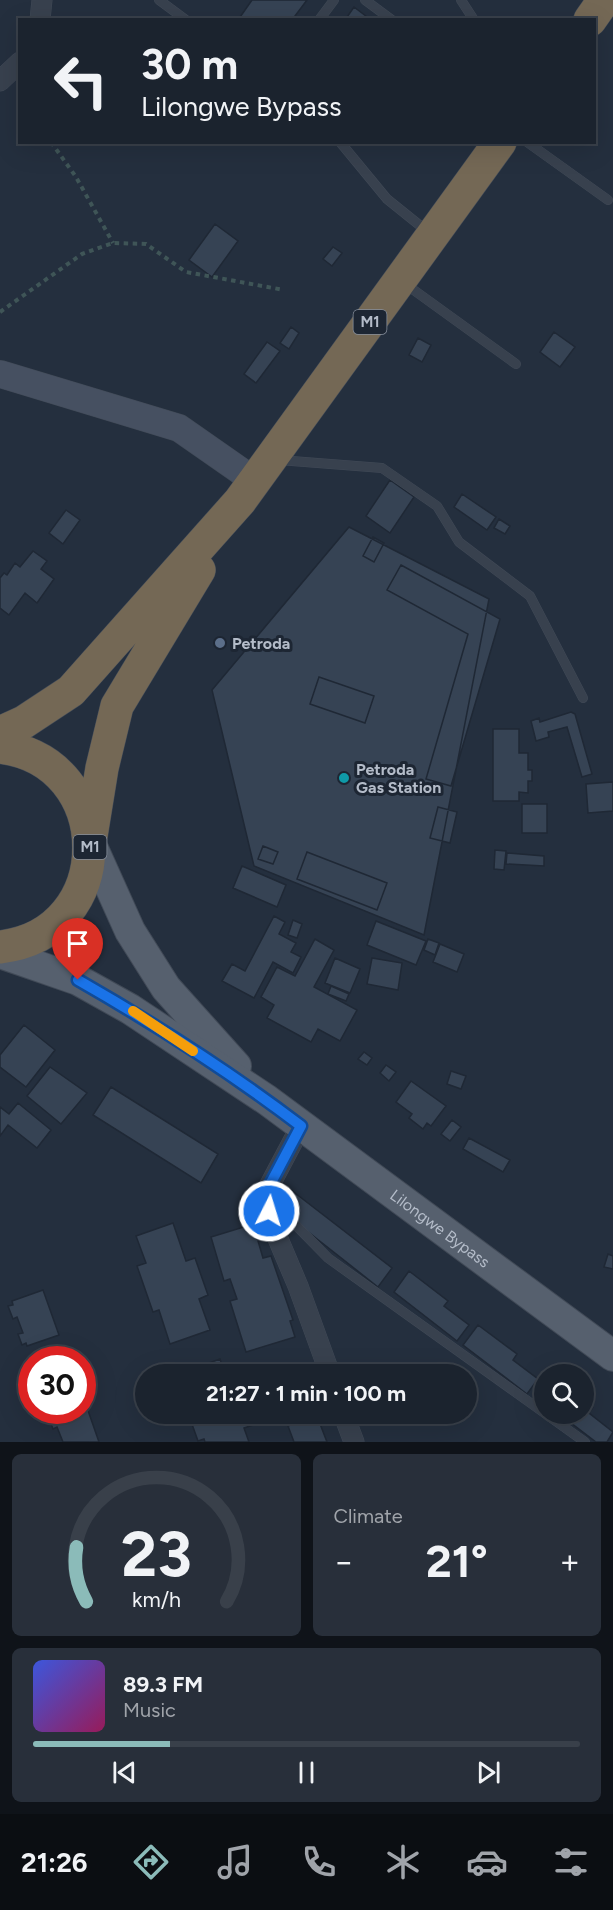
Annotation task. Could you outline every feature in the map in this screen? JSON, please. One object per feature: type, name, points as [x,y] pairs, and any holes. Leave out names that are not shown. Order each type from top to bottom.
[{"type":"highway","points":[[591,18],[604,0]]},
{"type":"highway","name":"M1","points":[[0,947],[23,942],[40,934],[68,910],[86,878],[102,768],[117,706],[255,481],[499,144]]},
{"type":"highway","name":"M1","points":[[0,734],[24,722],[71,691],[255,481]]},
{"type":"highway","name":"M1","points":[[0,747],[36,758],[64,779],[82,808],[90,842]]},
{"type":"main road","name":"Lilongwe Bypass","points":[[90,842],[129,931],[166,988],[267,1100]]},
{"type":"main road","name":"Lilongwe Bypass","points":[[0,953],[78,980],[130,1009],[267,1100],[613,1356]]},
{"type":"street","points":[[40,18],[42,0]]},
{"type":"street","points":[[0,81],[18,64]]},
{"type":"street","points":[[0,375],[179,428],[255,481]]},
{"type":"street","points":[[301,1126],[265,1194],[273,1227],[298,1286],[326,1364]]},
{"type":"street","points":[[348,1424],[354,1442]]},
{"type":"lane","points":[[159,0],[183,18]]},
{"type":"lane","points":[[320,18],[334,0]]},
{"type":"lane","points":[[365,0],[389,18]]},
{"type":"lane","points":[[461,0],[473,18]]},
{"type":"lane","points":[[341,144],[387,199],[431,235]]},
{"type":"lane","points":[[530,144],[608,200]]},
{"type":"lane","points":[[400,280],[516,364]]},
{"type":"lane","points":[[255,481],[382,468],[437,506],[459,542],[530,596],[584,698]]},
{"type":"lane","points":[[265,1194],[328,1258],[585,1442]]},
{"type":"path","points":[[52,144],[76,177],[113,243]]},
{"type":"path","points":[[0,312],[82,254],[113,243],[146,244],[186,272],[284,290]]},
{"type":"building","points":[[252,0],[307,0],[294,18],[239,18]]},
{"type":"building","points":[[354,7],[368,18],[346,18]]},
{"type":"building","points":[[215,224],[238,241],[212,277],[189,260]]},
{"type":"building","points":[[333,247],[342,253],[332,266],[323,259]]},
{"type":"building","points":[[291,327],[299,333],[289,349],[280,343]]},
{"type":"building","points":[[554,332],[575,347],[560,367],[540,352]]},
{"type":"building","points":[[418,338],[431,345],[422,362],[409,355]]},
{"type":"building","points":[[267,342],[280,351],[256,383],[244,374]]},
{"type":"building","points":[[390,480],[414,497],[390,533],[366,516]]},
{"type":"building","points":[[462,494],[496,517],[487,530],[454,507]]},
{"type":"building","points":[[66,510],[80,520],[63,544],[49,533]]},
{"type":"building","points":[[499,519],[510,526],[505,534],[494,528]]},
{"type":"building","name":"Petroda Gas Station","points":[[349,527],[489,599],[424,935],[254,866],[212,690]]},
{"type":"building","points":[[373,537],[384,543],[374,562],[363,556]]},
{"type":"building","points":[[33,551],[47,561],[41,569],[54,579],[37,603],[25,593],[9,615],[0,608],[0,578],[4,573],[7,575],[15,563],[20,567]]},
{"type":"building","points":[[401,565],[500,619],[451,786],[426,779],[468,634],[387,590]]},
{"type":"building","points":[[319,677],[374,696],[365,723],[310,704]]},
{"type":"building","points":[[571,712],[575,714],[592,774],[582,777],[567,727],[548,732],[549,737],[536,741],[531,721],[539,718],[540,722]]},
{"type":"building","points":[[493,729],[519,729],[519,753],[528,753],[528,770],[532,770],[532,781],[528,781],[528,793],[519,792],[519,801],[493,801]]},
{"type":"building","points":[[613,782],[613,811],[588,813],[586,784]]},
{"type":"building","points":[[522,804],[547,804],[547,833],[522,833]]},
{"type":"building","points":[[438,807],[457,812],[450,843],[430,838]]},
{"type":"building","points":[[263,846],[278,852],[273,864],[258,859]]},
{"type":"building","points":[[495,850],[506,851],[504,870],[494,869]]},
{"type":"building","points":[[307,852],[387,883],[377,910],[297,879]]},
{"type":"building","points":[[507,853],[544,856],[544,866],[506,864]]},
{"type":"building","points":[[242,866],[286,885],[277,907],[233,888]]},
{"type":"building","points":[[274,916],[285,922],[279,934],[296,943],[291,952],[301,957],[293,973],[273,962],[254,998],[222,981],[232,964],[245,971]]},
{"type":"building","points":[[293,920],[302,924],[297,938],[288,935]]},
{"type":"building","points":[[376,921],[426,941],[416,965],[367,945]]},
{"type":"building","points":[[315,939],[334,950],[314,987],[357,1010],[340,1041],[318,1029],[311,1042],[267,1018],[274,1005],[261,997],[277,967],[295,976]]},
{"type":"building","points":[[428,939],[439,943],[435,955],[424,950]]},
{"type":"building","points":[[440,944],[464,954],[457,972],[433,962]]},
{"type":"building","points":[[335,958],[360,969],[350,993],[325,983]]},
{"type":"building","points":[[372,958],[402,963],[398,990],[367,984]]},
{"type":"building","points":[[331,986],[349,994],[346,1001],[328,994]]},
{"type":"building","points":[[24,1025],[55,1050],[26,1087],[0,1067],[0,1055]]},
{"type":"building","points":[[364,1052],[372,1058],[367,1065],[358,1059]]},
{"type":"building","points":[[386,1065],[396,1072],[389,1081],[380,1073]]},
{"type":"building","points":[[50,1067],[87,1093],[61,1124],[27,1096]]},
{"type":"building","points":[[451,1071],[466,1076],[461,1089],[447,1084]]},
{"type":"building","points":[[411,1081],[446,1106],[431,1126],[427,1123],[423,1129],[409,1118],[412,1114],[396,1102]]},
{"type":"building","points":[[111,1087],[218,1154],[201,1183],[93,1115]]},
{"type":"building","points":[[18,1103],[51,1130],[37,1148],[8,1125],[0,1136],[0,1107],[9,1114]]},
{"type":"building","points":[[452,1120],[461,1127],[450,1141],[441,1134]]},
{"type":"building","points":[[469,1138],[510,1160],[503,1172],[463,1149]]},
{"type":"building","points":[[282,1183],[392,1268],[378,1287],[293,1220],[297,1215],[272,1195]]},
{"type":"building","points":[[260,1222],[265,1238],[258,1241],[263,1258],[271,1256],[293,1320],[290,1321],[295,1337],[246,1352],[230,1301],[237,1299],[230,1279],[224,1281],[211,1237]]},
{"type":"building","points":[[173,1223],[186,1261],[195,1258],[208,1295],[199,1299],[210,1330],[170,1344],[159,1310],[153,1312],[137,1266],[146,1263],[136,1236]]},
{"type":"building","points":[[608,1254],[613,1256],[613,1269],[604,1267]]},
{"type":"building","points":[[409,1271],[448,1301],[444,1306],[469,1325],[457,1341],[394,1292]]},
{"type":"building","points":[[43,1290],[59,1335],[27,1346],[26,1343],[22,1345],[18,1334],[23,1333],[17,1317],[13,1319],[8,1306],[13,1305],[12,1301]]},
{"type":"building","points":[[478,1325],[517,1354],[513,1360],[534,1376],[534,1384],[527,1394],[463,1345]]},
{"type":"building","points":[[220,1359],[222,1364],[206,1364]]},
{"type":"building","points":[[594,1417],[613,1432],[607,1442],[596,1442],[572,1424],[594,1424]]},
{"type":"building","points":[[51,1424],[93,1424],[99,1442],[63,1442],[57,1427],[53,1429]]},
{"type":"building","points":[[192,1424],[253,1425],[244,1428],[249,1442],[205,1442],[204,1439],[198,1441]]},
{"type":"building","points":[[320,1424],[327,1442],[294,1442],[288,1426]]},
{"type":"slow traffic","points":[[133,1011],[193,1051]]},
{"type":"place","name":"Petroda","points":[[220,643]]},
{"type":"place","name":"Petroda Gas Station","points":[[344,778]]},
{"type":"route","points":[[78,980],[130,1009],[267,1100],[301,1126],[265,1194],[269,1211]]}]
